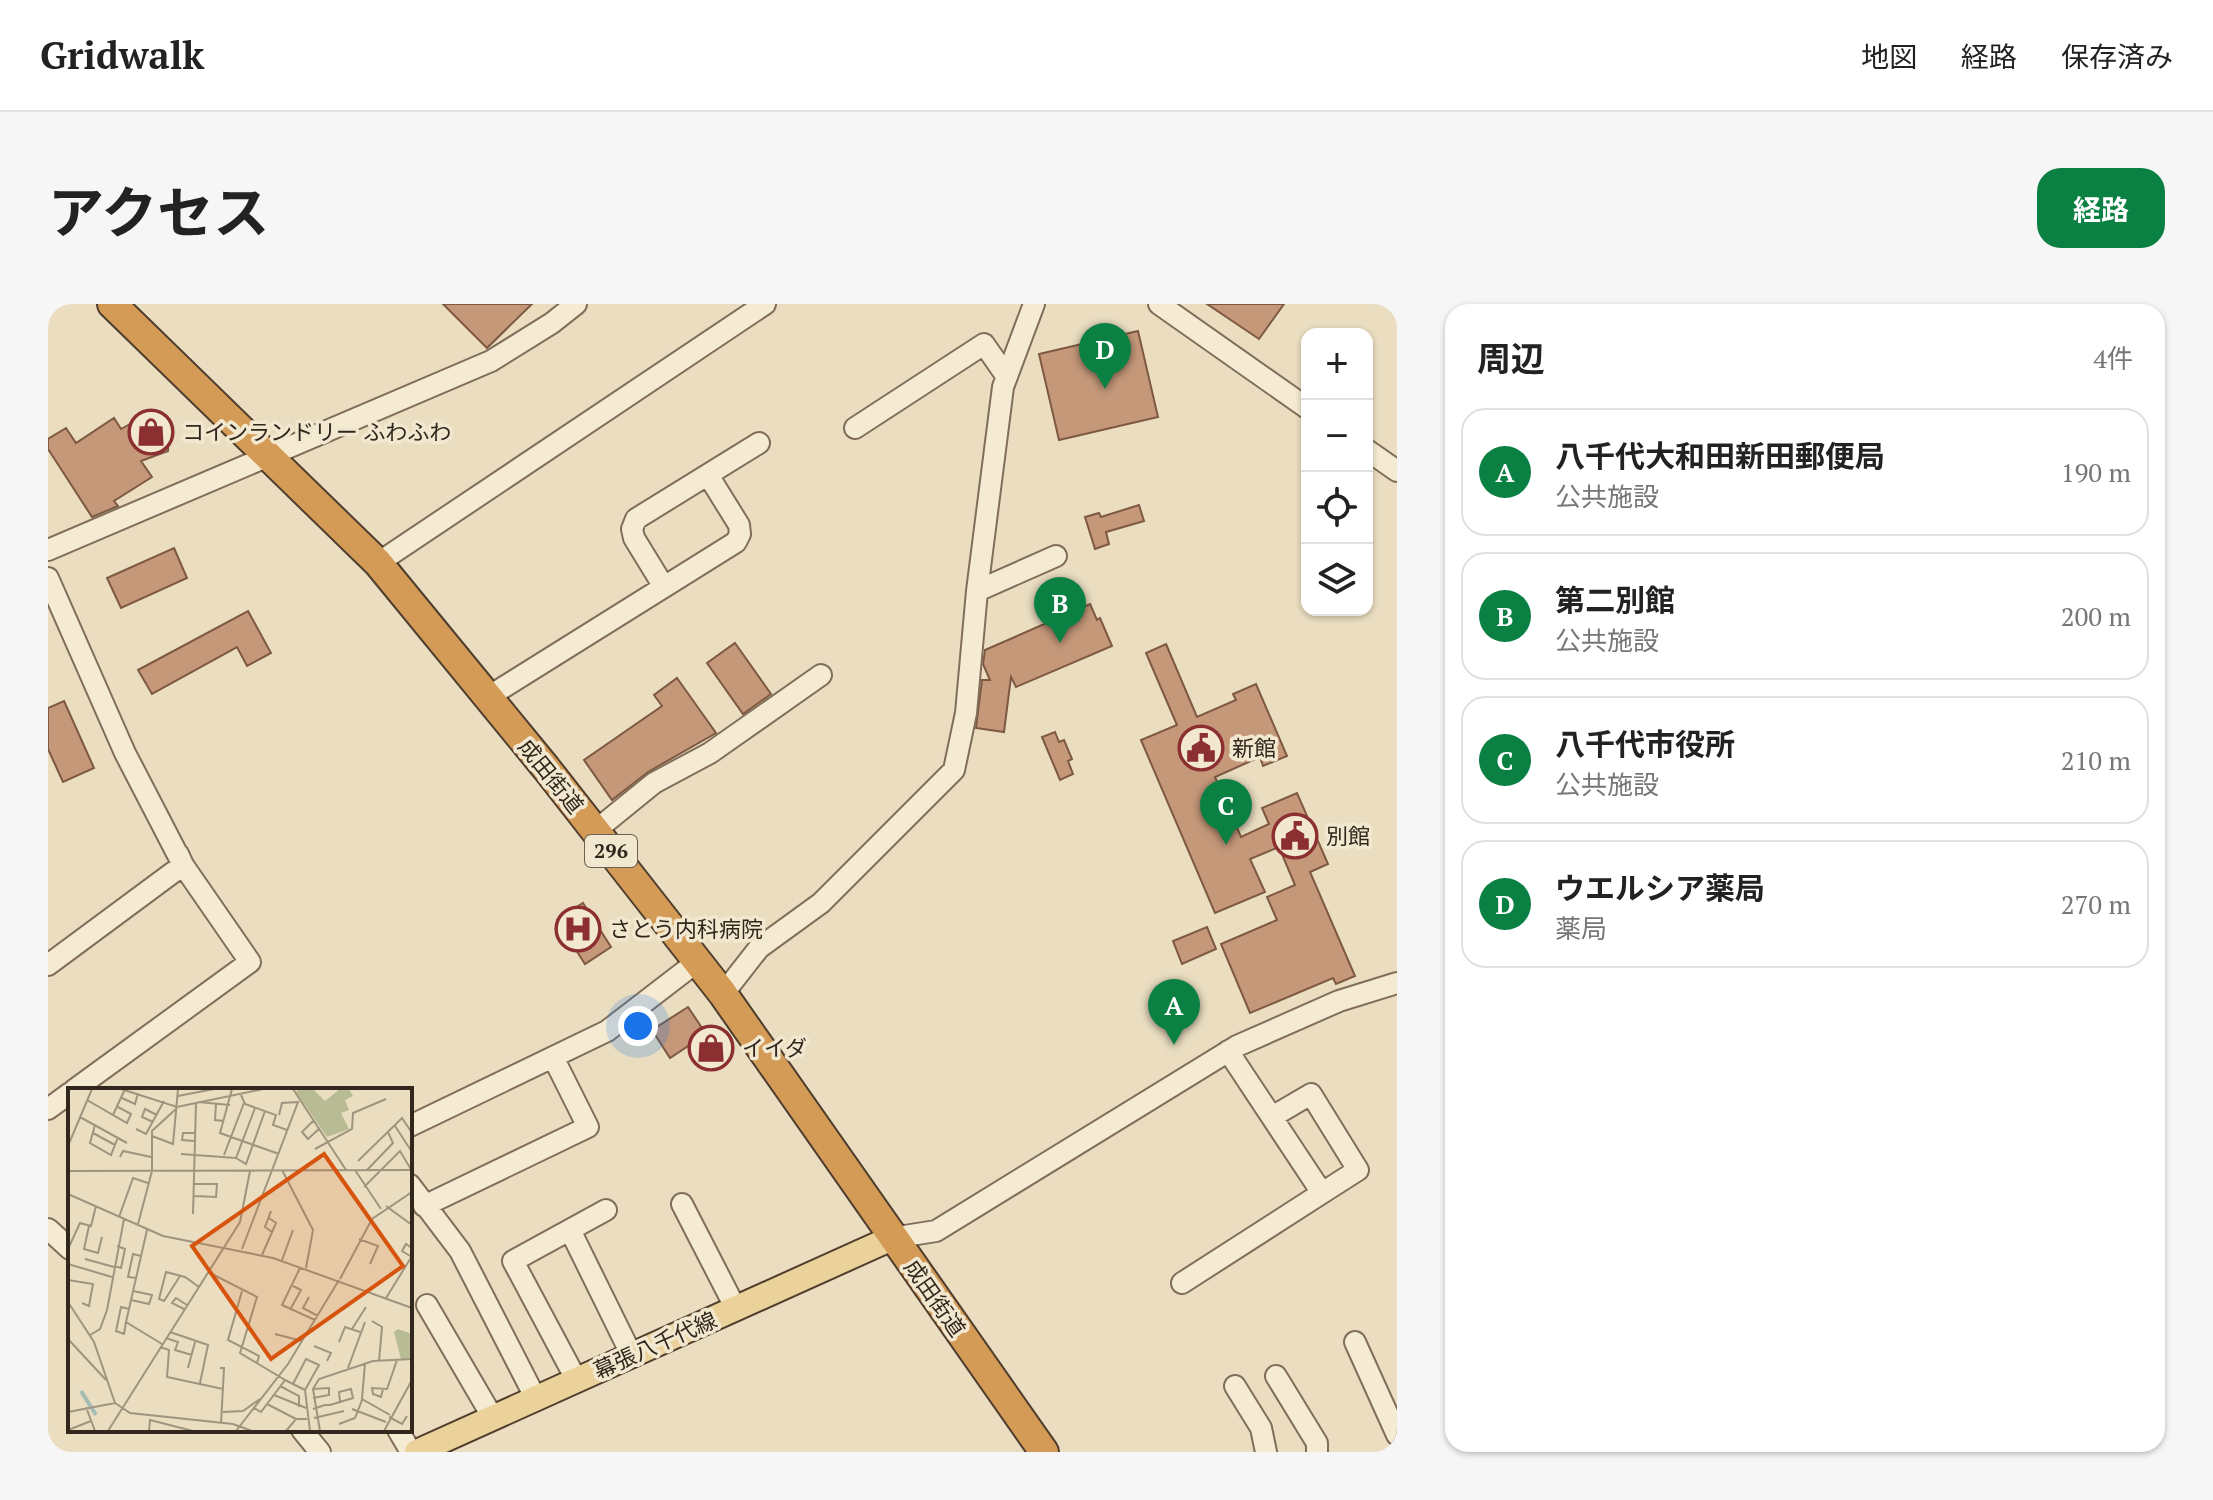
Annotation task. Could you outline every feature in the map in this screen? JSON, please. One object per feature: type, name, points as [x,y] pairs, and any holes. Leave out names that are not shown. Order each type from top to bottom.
[{"type":"highway","name":"成田街道","points":[[112,304],[378,563],[488,697],[723,994],[1044,1452]]},
{"type":"main road","name":"幕張八千代線","points":[[417,1452],[892,1238]]},
{"type":"street","points":[[48,550],[491,361],[552,323],[576,304]]},
{"type":"street","points":[[378,563],[765,304]]},
{"type":"street","points":[[723,994],[759,948],[821,903],[954,770],[966,713],[977,591],[1003,387],[1034,304]]},
{"type":"street","points":[[1159,304],[1301,404]]},
{"type":"street","points":[[855,428],[984,344],[1007,377]]},
{"type":"street","points":[[664,587],[634,538],[632,529],[636,519],[759,443]]},
{"type":"street","points":[[1373,454],[1397,471]]},
{"type":"street","points":[[488,697],[736,542],[740,534],[739,525],[708,475]]},
{"type":"street","points":[[977,591],[1056,556]]},
{"type":"street","points":[[48,577],[125,753],[183,865],[250,962],[77,1088]]},
{"type":"street","points":[[595,831],[654,783],[710,753],[821,675]]},
{"type":"street","points":[[48,965],[183,865]]},
{"type":"street","points":[[412,1125],[607,1031],[698,961]]},
{"type":"street","points":[[892,1238],[936,1231],[1228,1051],[1339,1001],[1397,983]]},
{"type":"street","points":[[1228,1051],[1322,1193]]},
{"type":"street","points":[[424,1206],[588,1127],[554,1059]]},
{"type":"street","points":[[1182,1283],[1358,1170],[1311,1094],[1272,1117]]},
{"type":"street","points":[[48,1109],[68,1095]]},
{"type":"street","points":[[412,1188],[460,1251],[536,1399]]},
{"type":"street","points":[[682,1204],[736,1309]]},
{"type":"street","points":[[577,1381],[513,1261],[606,1210]]},
{"type":"street","points":[[48,1229],[68,1247]]},
{"type":"street","points":[[570,1230],[632,1356]]},
{"type":"street","points":[[427,1305],[493,1418]]},
{"type":"street","points":[[1355,1342],[1397,1435]]},
{"type":"street","points":[[1276,1376],[1317,1443],[1317,1452]]},
{"type":"street","points":[[1235,1386],[1261,1428],[1266,1452]]},
{"type":"street","points":[[304,1432],[320,1452]]},
{"type":"street","points":[[399,1432],[411,1452]]},
{"type":"building","points":[[443,304],[532,304],[487,348]]},
{"type":"building","points":[[1207,304],[1284,304],[1259,339]]},
{"type":"building","points":[[1138,331],[1158,417],[1059,440],[1039,354]]},
{"type":"building","points":[[153,411],[169,434],[168,451],[141,461],[152,477],[114,501],[118,506],[92,517],[48,449],[48,439],[66,428],[76,443],[114,418],[121,429]]},
{"type":"building","points":[[1139,505],[1144,521],[1106,532],[1109,544],[1095,549],[1085,517],[1099,513],[1101,517]]},
{"type":"building","points":[[174,548],[187,578],[121,608],[107,578]]},
{"type":"building","points":[[1090,604],[1112,646],[1016,687],[1011,677],[1004,732],[976,728],[982,680],[990,680],[983,664],[985,650]]},
{"type":"building","points":[[248,611],[271,653],[247,666],[237,647],[152,694],[138,670]]},
{"type":"building","points":[[735,643],[771,694],[743,714],[707,663]]},
{"type":"building","points":[[1166,644],[1197,717],[1236,700],[1233,694],[1256,684],[1287,756],[1263,766],[1260,757],[1215,777],[1241,837],[1269,824],[1262,808],[1297,793],[1328,864],[1310,872],[1355,976],[1336,984],[1333,978],[1250,1013],[1221,944],[1277,920],[1267,897],[1295,885],[1279,847],[1250,859],[1265,892],[1215,913],[1141,740],[1177,725],[1146,653]]},
{"type":"building","points":[[677,678],[716,733],[648,772],[612,800],[584,760],[662,706],[654,695]]},
{"type":"building","points":[[64,701],[94,768],[63,782],[48,749],[48,708]]},
{"type":"building","points":[[1055,732],[1059,742],[1064,740],[1072,759],[1068,761],[1073,774],[1060,780],[1042,737]]},
{"type":"building","points":[[583,903],[611,947],[585,964],[557,920]]},
{"type":"building","points":[[1207,927],[1216,949],[1182,964],[1173,941]]},
{"type":"building","points":[[688,1007],[706,1034],[670,1058],[652,1030]]},
{"type":"place","name":"ウエルシア薬局","points":[[1105,389]]},
{"type":"place","name":"コインランドリー ふわふわ","points":[[151,432]]},
{"type":"place","name":"第二別館","points":[[1060,643]]},
{"type":"place","name":"新館","points":[[1201,748]]},
{"type":"place","name":"別館","points":[[1295,836]]},
{"type":"place","name":"八千代市役所","points":[[1226,845]]},
{"type":"place","name":"さとう内科病院","points":[[578,929]]},
{"type":"place","name":"八千代大和田新田郵便局","points":[[1174,1045]]},
{"type":"place","name":"イイダ","points":[[711,1048]]}]
